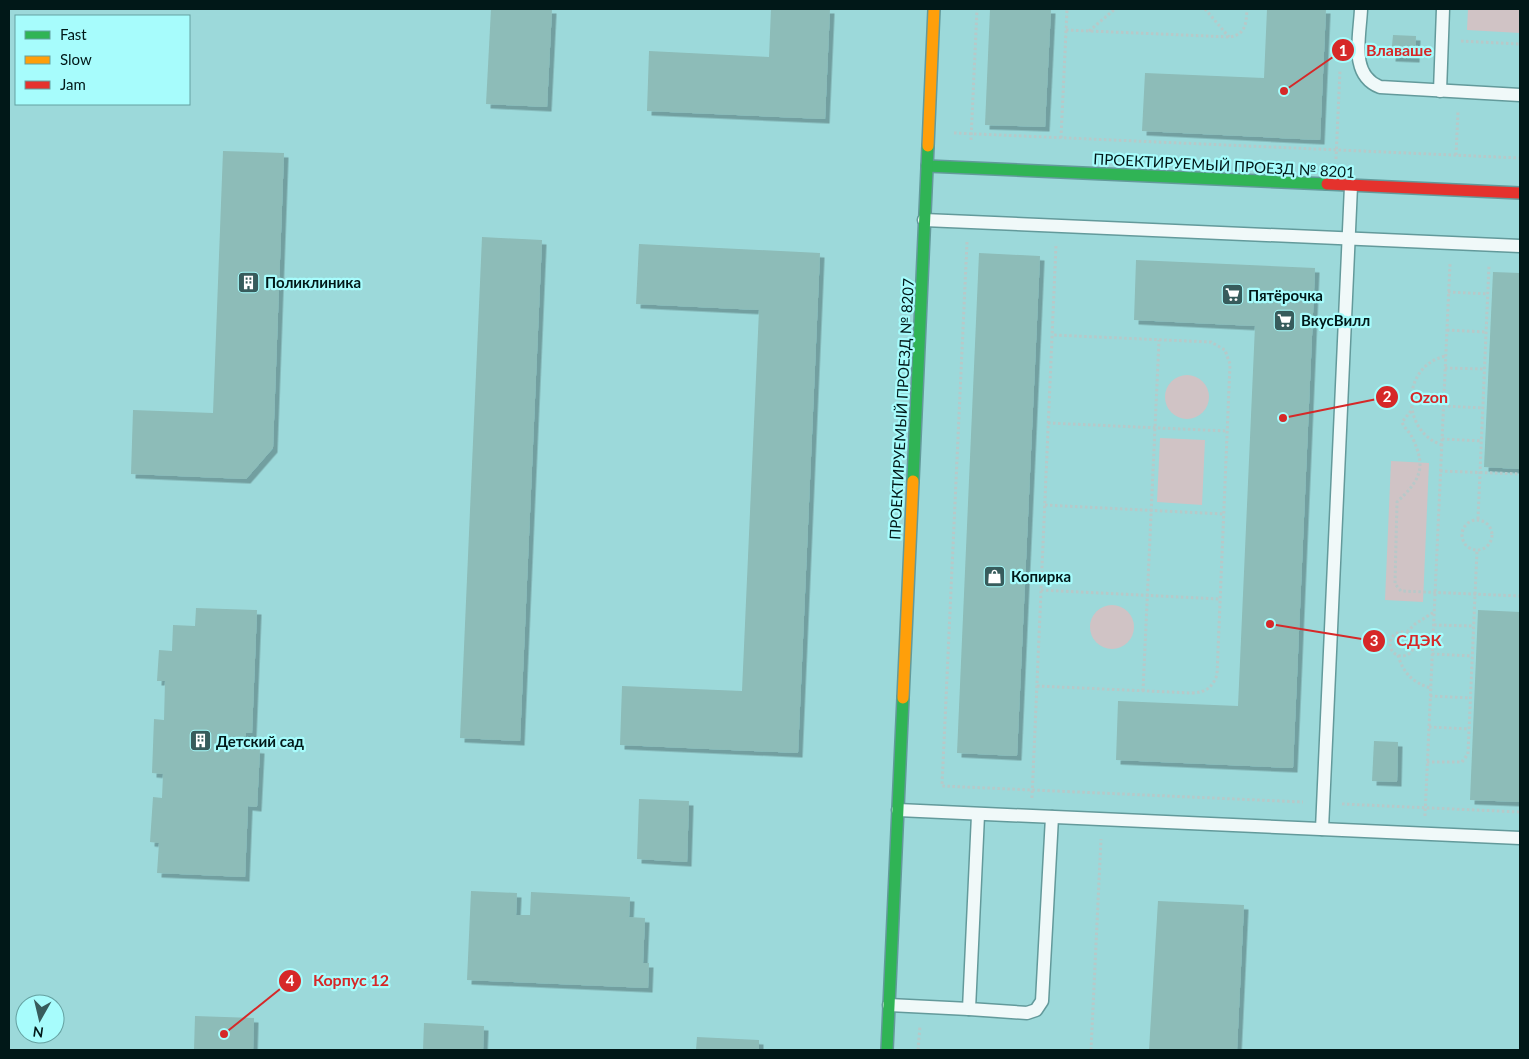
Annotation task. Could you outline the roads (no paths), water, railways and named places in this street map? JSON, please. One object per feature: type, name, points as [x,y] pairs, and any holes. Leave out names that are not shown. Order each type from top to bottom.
[{"type":"street","name":"ПРОЕКТИРУЕМЫЙ ПРОЕЗД № 8207","points":[[887,1050],[934,9]]},
{"type":"street","name":"ПРОЕКТИРУЕМЫЙ ПРОЕЗД № 8201","points":[[927,166],[1520,193]]},
{"type":"lane","points":[[1361,9],[1359,62],[1365,78],[1380,87],[1520,95]]},
{"type":"lane","points":[[1440,90],[1443,9]]},
{"type":"lane","points":[[1322,829],[1351,186]]},
{"type":"lane","points":[[924,220],[1520,246]]},
{"type":"lane","points":[[898,810],[1520,838]]},
{"type":"lane","points":[[969,1009],[978,815]]},
{"type":"lane","points":[[889,1005],[1027,1013],[1036,1010],[1042,1001],[1052,818]]},
{"type":"place","name":"Влаваше","points":[[1284,91]]},
{"type":"place","name":"Поликлиника","points":[[249,282]]},
{"type":"place","name":"Пятёрочка","points":[[1232,295]]},
{"type":"place","name":"ВкусВилл","points":[[1285,320]]},
{"type":"place","name":"Ozon","points":[[1283,418]]},
{"type":"place","name":"Копирка","points":[[995,576]]},
{"type":"place","name":"СДЭК","points":[[1270,624]]},
{"type":"place","name":"Детский сад","points":[[200,741]]},
{"type":"place","name":"Корпус 12","points":[[224,1034]]}]
